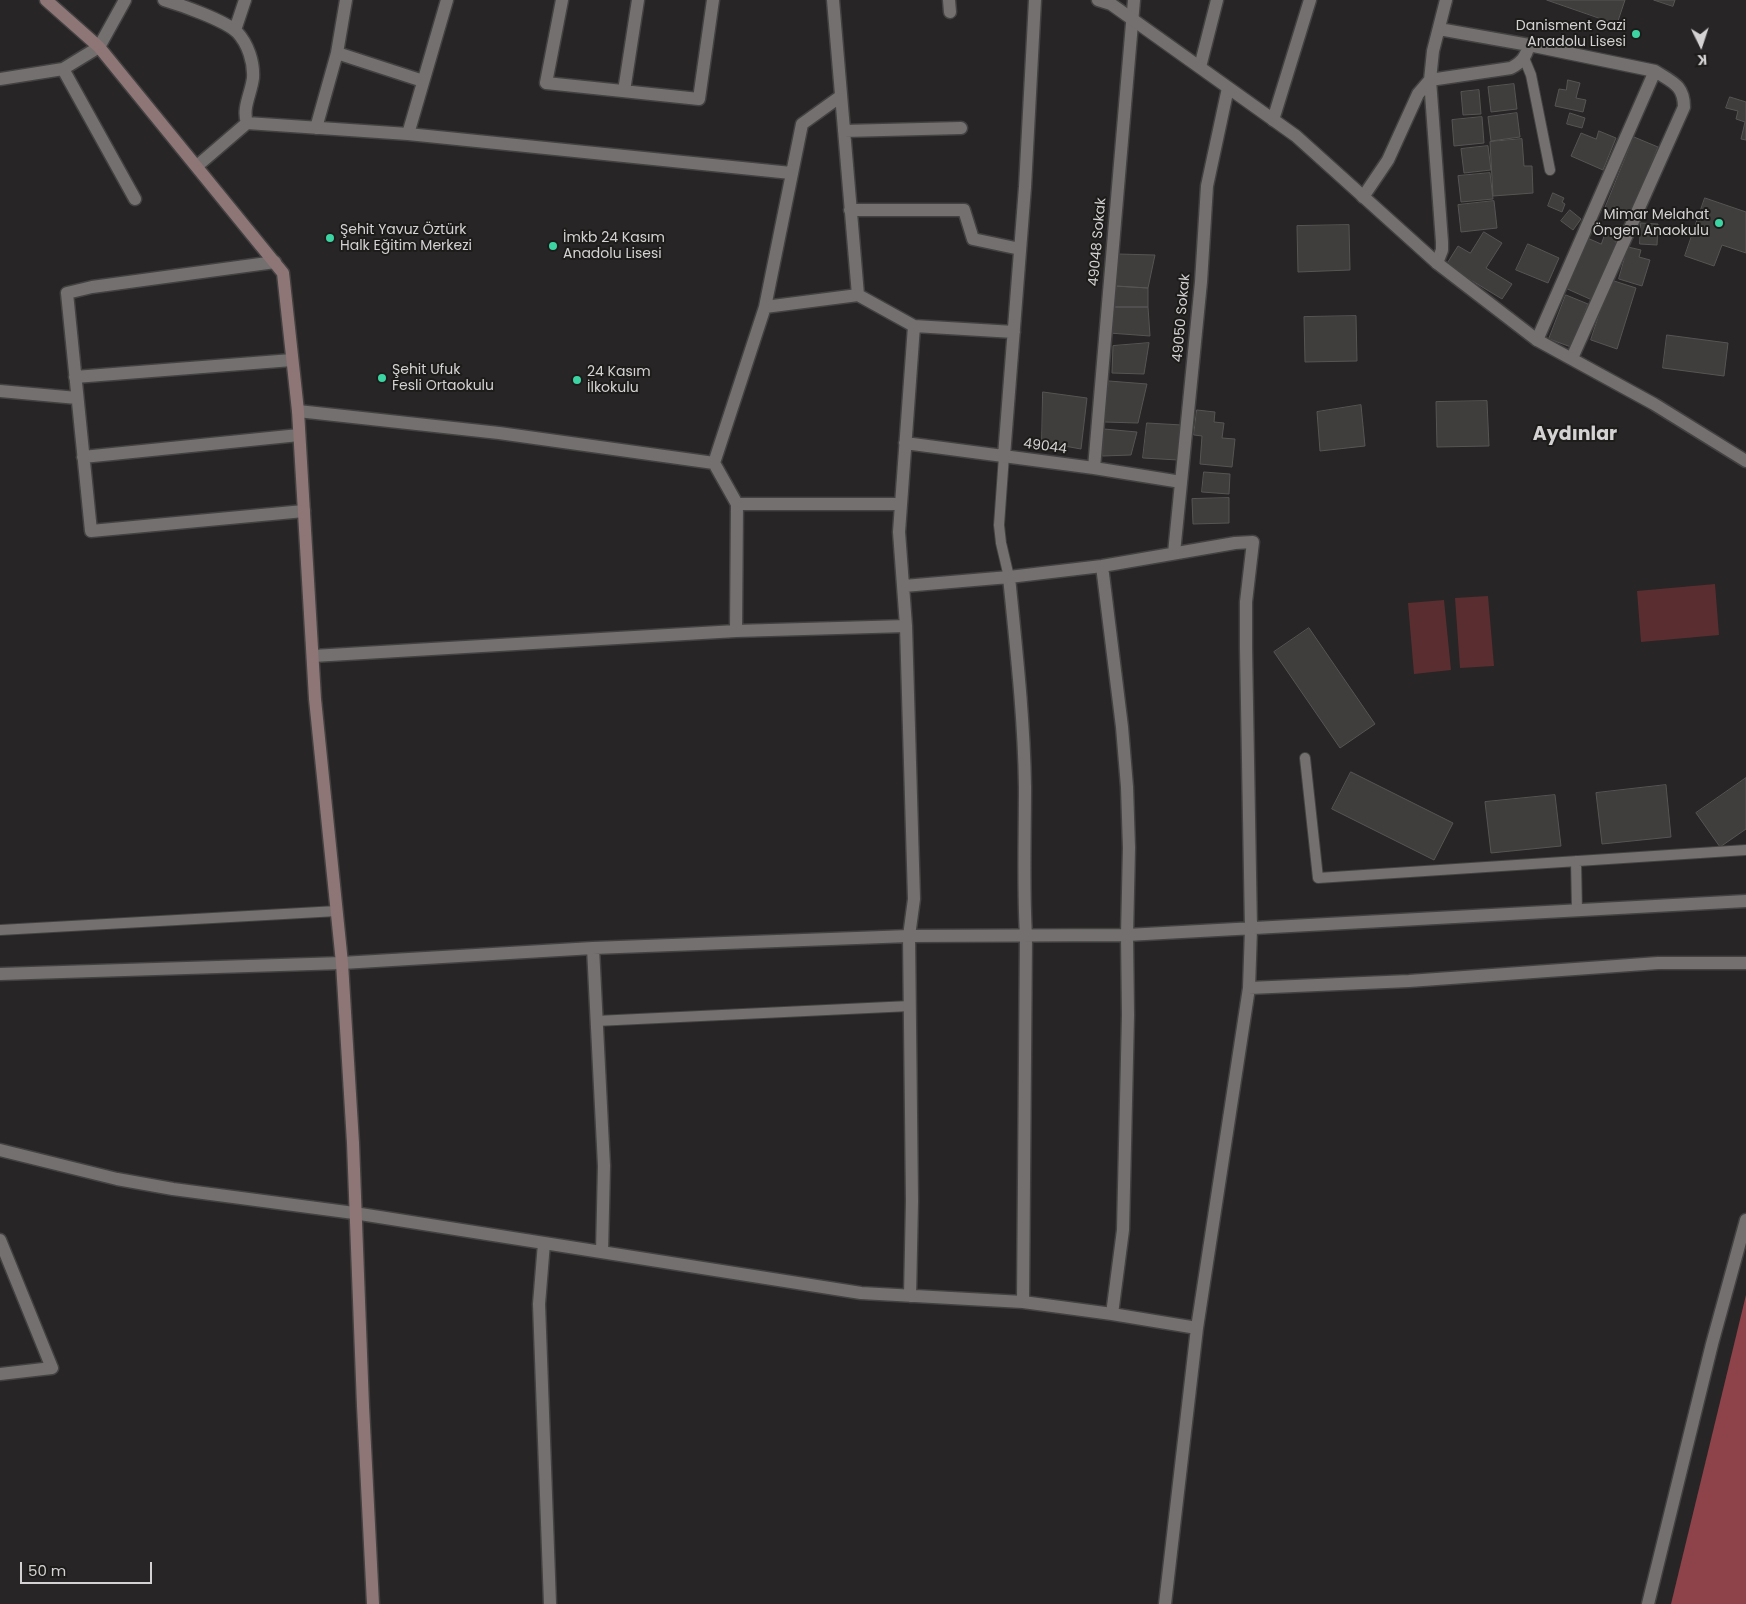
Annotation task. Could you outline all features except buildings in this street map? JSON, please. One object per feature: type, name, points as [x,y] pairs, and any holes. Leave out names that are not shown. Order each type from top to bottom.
[{"type":"main road","points":[[46,0],[99,47],[283,273],[298,411],[315,699],[342,963],[353,1143],[354,1213],[373,1604]]},
{"type":"street","points":[[0,78],[63,69],[99,47],[125,0]]},
{"type":"street","points":[[164,0],[195,5],[235,30],[245,44],[252,61],[252,79],[245,110],[247,123]]},
{"type":"street","points":[[235,30],[245,0]]},
{"type":"street","points":[[316,128],[336,53],[346,0]]},
{"type":"street","points":[[408,134],[447,0]]},
{"type":"street","points":[[562,0],[546,83],[699,99],[713,0]]},
{"type":"street","points":[[624,91],[638,0]]},
{"type":"street","points":[[833,0],[858,295]]},
{"type":"street","points":[[1004,456],[1025,187],[1035,0]]},
{"type":"street","points":[[1098,0],[1111,4],[1296,136],[1437,263],[1537,340],[1654,404],[1746,461]]},
{"type":"street","name":"49048 Sokak","points":[[1094,468],[1134,0]]},
{"type":"street","points":[[1200,67],[1217,0]]},
{"type":"street","points":[[1274,120],[1310,0]]},
{"type":"street","points":[[1437,263],[1442,250],[1442,242],[1430,80],[1433,51],[1446,0]]},
{"type":"street","points":[[1439,29],[1655,71],[1678,86],[1684,98],[1684,107],[1572,358]]},
{"type":"street","points":[[1363,197],[1388,160],[1418,94],[1430,80],[1511,68],[1524,58],[1529,45]]},
{"type":"street","points":[[336,53],[423,81]]},
{"type":"street","points":[[63,69],[134,199]]},
{"type":"street","points":[[1537,340],[1655,71]]},
{"type":"street","name":"49050 Sokak","points":[[1174,553],[1201,282],[1207,186],[1228,88]]},
{"type":"street","points":[[736,632],[737,504],[714,463],[765,307],[802,124],[841,96]]},
{"type":"street","points":[[196,166],[247,123],[408,134],[791,173]]},
{"type":"street","points":[[844,131],[961,128]]},
{"type":"street","points":[[850,210],[964,210],[973,239],[1020,249]]},
{"type":"street","points":[[275,262],[92,287],[67,293],[91,531],[304,512]]},
{"type":"street","points":[[765,307],[858,295],[914,326],[1014,332]]},
{"type":"street","points":[[910,1296],[912,1201],[909,936],[914,900],[906,626],[900,532],[914,326]]},
{"type":"street","points":[[75,377],[292,360]]},
{"type":"street","points":[[0,391],[77,398]]},
{"type":"street","points":[[298,411],[499,433],[714,463]]},
{"type":"street","points":[[83,457],[299,435]]},
{"type":"street","name":"49044","points":[[905,443],[1094,468],[1181,482]]},
{"type":"street","points":[[737,504],[902,504]]},
{"type":"street","points":[[904,586],[1009,577],[1102,566],[1235,543],[1253,542],[1246,602],[1251,929],[1249,988],[1197,1328],[1166,1604]]},
{"type":"street","points":[[1102,566],[1127,787],[1129,848],[1128,1015],[1123,1230],[1112,1314]]},
{"type":"street","points":[[1009,577],[1022,709],[1025,786],[1024,908],[1026,936],[1023,1302]]},
{"type":"street","points":[[313,656],[736,632],[906,626]]},
{"type":"street","points":[[0,974],[342,963],[593,948],[909,936],[1127,935],[1746,901]]},
{"type":"street","points":[[593,948],[604,1166],[602,1252]]},
{"type":"street","points":[[1249,988],[1409,981],[1658,964],[1746,963]]},
{"type":"street","points":[[0,1150],[99,1175],[164,1187],[354,1213],[861,1293],[1023,1302],[1197,1328]]},
{"type":"street","points":[[1648,1604],[1712,1344],[1746,1220]]},
{"type":"street","points":[[0,1240],[52,1368],[0,1374]]},
{"type":"street","points":[[544,1243],[539,1304],[550,1604]]},
{"type":"lane","points":[[1524,58],[1531,75],[1550,170]]},
{"type":"lane","points":[[1004,456],[999,525],[1009,577]]},
{"type":"lane","points":[[1305,758],[1318,878],[1746,850]]},
{"type":"lane","points":[[1576,862],[1577,911]]},
{"type":"lane","points":[[0,930],[337,911]]},
{"type":"lane","points":[[596,1021],[910,1006]]},
{"type":"shaded area","points":[[1715,584],[1719,635],[1641,642],[1637,591]]},
{"type":"shaded area","points":[[1488,596],[1494,666],[1460,668],[1455,598]]},
{"type":"shaded area","points":[[1444,600],[1451,670],[1414,674],[1408,603]]},
{"type":"shaded area","points":[[1746,1295],[1746,1604],[1671,1604]]},
{"type":"place","name":"Danisment Gazi Anadolu Lisesi","points":[[1636,34]]},
{"type":"place","name":"Mimar Melahat Öngen Anaokulu","points":[[1719,223]]},
{"type":"place","name":"Şehit Yavuz Öztürk Halk Eğitim Merkezi","points":[[330,238]]},
{"type":"place","name":"İmkb 24 Kasım Anadolu Lisesi","points":[[553,246]]},
{"type":"place","name":"Şehit Ufuk Fesli Ortaokulu","points":[[382,378]]},
{"type":"place","name":"24 Kasım İlkokulu","points":[[577,380]]},
{"type":"district","name":"Aydınlar","points":[[1575,435]]}]
